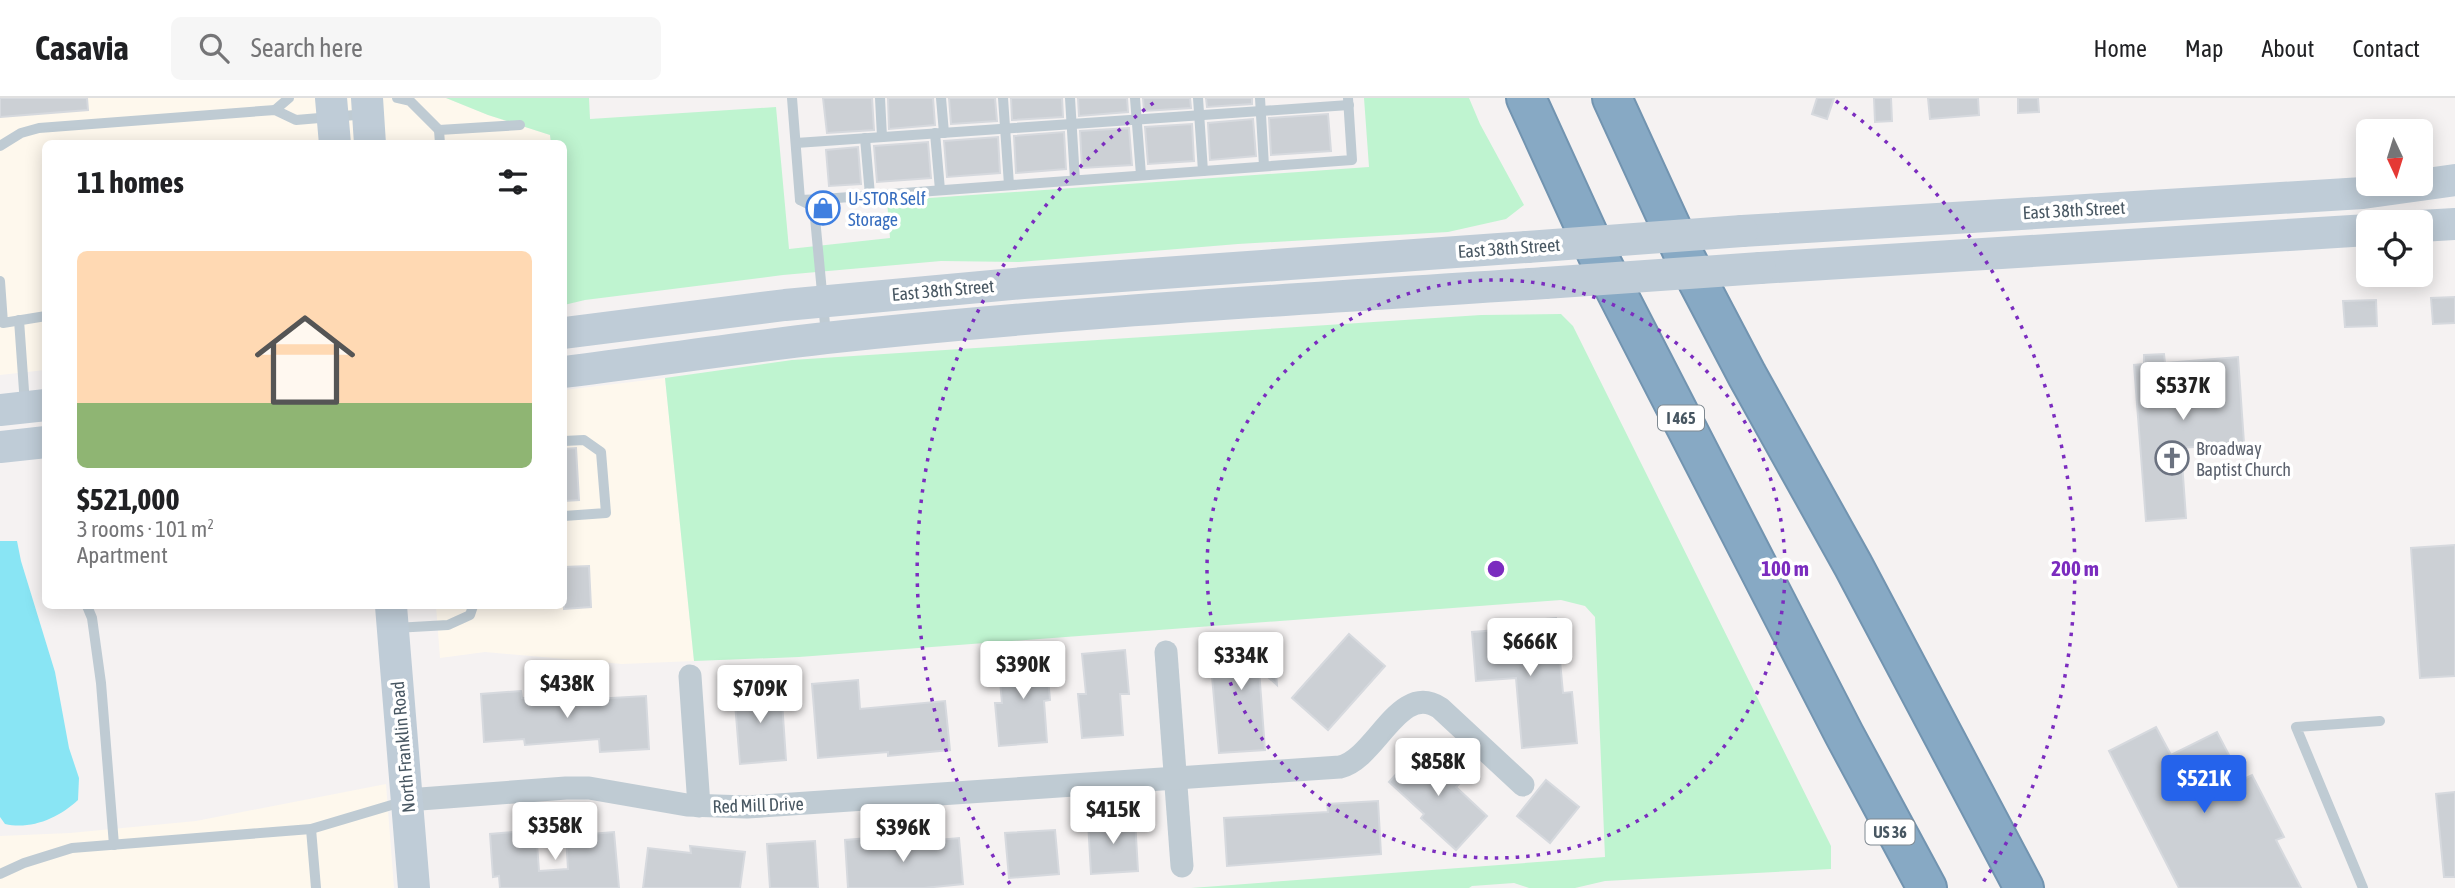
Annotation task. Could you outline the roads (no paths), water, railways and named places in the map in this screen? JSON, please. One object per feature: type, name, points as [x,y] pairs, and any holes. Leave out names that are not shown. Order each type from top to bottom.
[{"type":"highway","name":"I 465","points":[[1527,98],[1605,270],[1838,722],[1927,888]]},
{"type":"highway","points":[[1612,98],[1684,255],[2024,888]]},
{"type":"highway","name":"US 36","points":[[1867,776],[1913,888]]},
{"type":"main road","name":"East 38th Street","points":[[567,333],[822,302],[1023,283],[1742,231],[2363,193],[2455,180]]},
{"type":"main road","points":[[2433,225],[2455,224]]},
{"type":"main road","name":"East 38th Street","points":[[567,375],[826,338],[1162,309],[2356,231]]},
{"type":"main road","points":[[0,447],[42,442]]},
{"type":"main road","name":"North Franklin Road","points":[[392,617],[414,888]]},
{"type":"street","points":[[1166,652],[1182,866]]},
{"type":"street","points":[[690,676],[699,806]]},
{"type":"street","name":"Red Mill Drive","points":[[407,800],[589,788],[699,806],[747,807],[1348,765],[1357,760],[1406,706],[1420,702],[1432,703],[1440,708],[1523,785]]},
{"type":"lane","points":[[275,110],[289,98]]},
{"type":"lane","points":[[397,98],[410,101],[439,130],[440,140]]},
{"type":"lane","points":[[792,98],[800,200]]},
{"type":"lane","points":[[880,98],[882,137]]},
{"type":"lane","points":[[940,190],[942,98]]},
{"type":"lane","points":[[1003,98],[1009,185]]},
{"type":"lane","points":[[1070,98],[1075,180]]},
{"type":"lane","points":[[1135,98],[1141,175]]},
{"type":"lane","points":[[1198,98],[1203,171]]},
{"type":"lane","points":[[1260,98],[1265,166]]},
{"type":"lane","points":[[796,143],[1199,116],[1348,102],[1352,160],[800,200]]},
{"type":"lane","points":[[0,146],[20,133],[38,128],[275,110],[296,120],[333,120],[368,110]]},
{"type":"lane","points":[[439,130],[520,125]]},
{"type":"lane","points":[[865,138],[870,195]]},
{"type":"lane","points":[[814,207],[823,199]]},
{"type":"lane","points":[[800,200],[814,207]]},
{"type":"lane","points":[[814,207],[826,338]]},
{"type":"lane","points":[[0,281],[3,323],[42,317]]},
{"type":"lane","points":[[19,320],[24,408]]},
{"type":"lane","points":[[567,441],[584,440],[601,452],[606,513],[567,516]]},
{"type":"lane","points":[[88,609],[92,618],[101,683],[114,845]]},
{"type":"lane","points":[[392,617],[448,625],[470,615],[473,609]]},
{"type":"lane","points":[[2363,888],[2296,727],[2380,721]]},
{"type":"lane","points":[[0,874],[24,863],[72,848],[311,829],[407,800]]},
{"type":"lane","points":[[311,829],[316,888]]},
{"type":"water","points":[[0,541],[17,541],[55,672],[69,748],[79,778],[78,800],[62,812],[35,824],[5,824],[0,817]]},
{"type":"place","name":"U-STOR Self Storage","points":[[823,208]]},
{"type":"place","name":"Broadway Baptist Church","points":[[2172,458]]}]
